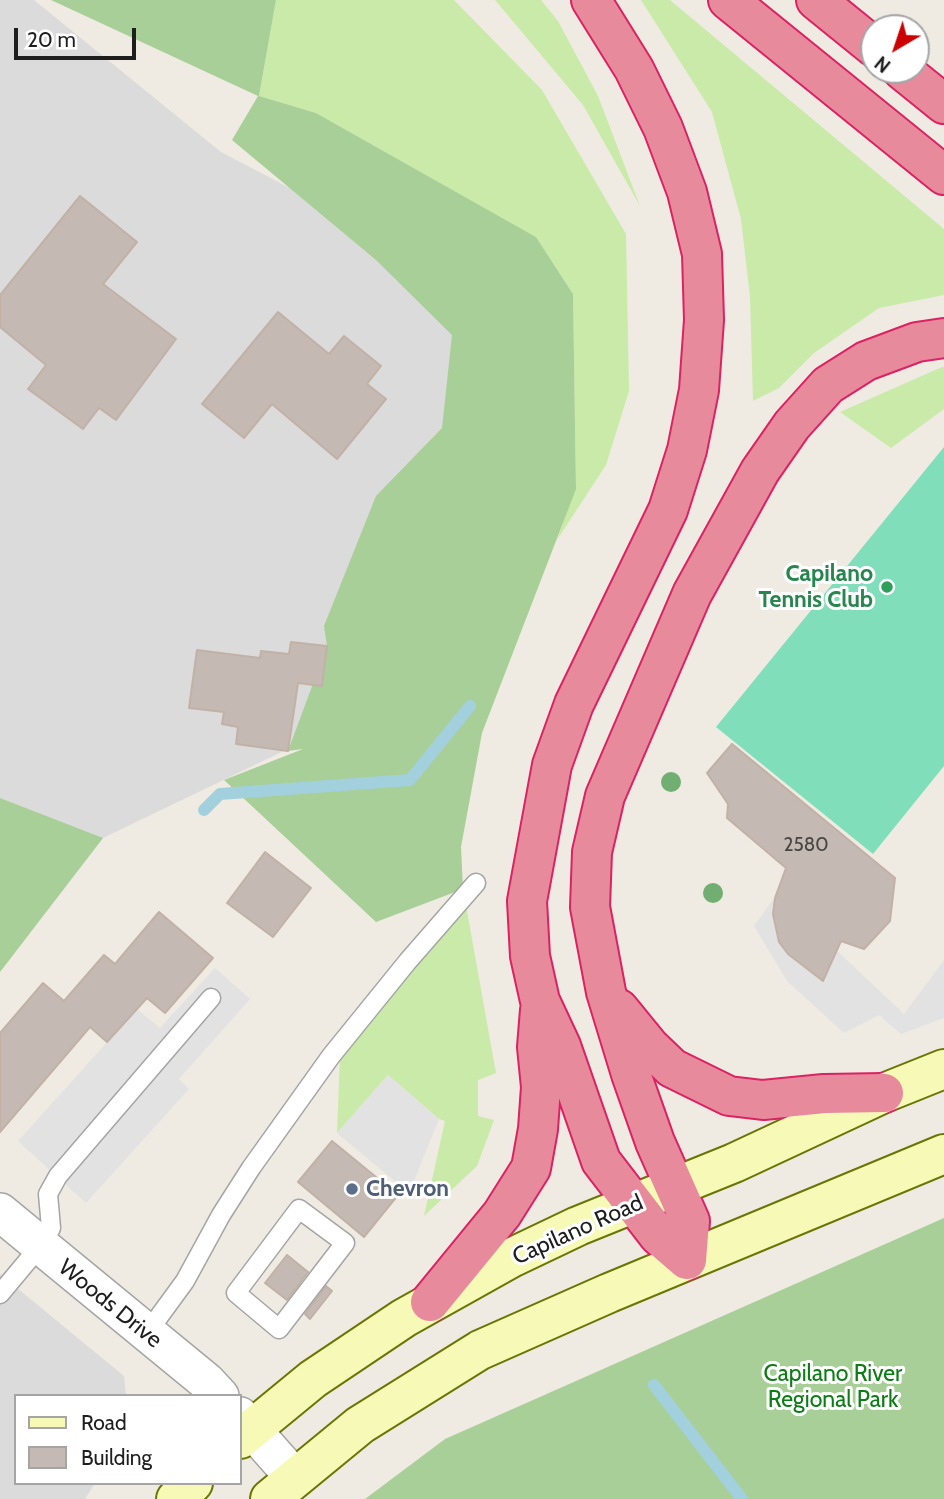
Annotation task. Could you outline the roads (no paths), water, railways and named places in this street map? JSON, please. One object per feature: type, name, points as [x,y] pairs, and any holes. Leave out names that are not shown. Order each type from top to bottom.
[{"type":"highway","points":[[591,0],[634,69],[663,128],[687,192],[702,254],[704,320],[699,390],[687,450],[668,510],[573,704],[552,765],[527,901],[530,956],[540,1001],[561,1046],[601,1161],[659,1236],[687,1260]]},
{"type":"highway","points":[[728,0],[944,175]]},
{"type":"highway","points":[[816,0],[860,36]]},
{"type":"highway","points":[[919,84],[944,104]]},
{"type":"highway","points":[[687,1260],[690,1221],[654,1142],[635,1086],[606,992],[590,907],[592,852],[605,796],[692,594],[760,471],[792,425],[828,385],[866,361],[917,342],[944,338]]},
{"type":"highway","points":[[606,992],[650,1047],[672,1068],[729,1096],[763,1100],[824,1094],[884,1093]]},
{"type":"highway","points":[[430,1302],[502,1214],[531,1168],[540,1097],[537,1047],[540,1001]]},
{"type":"main road","name":"Capilano Road","points":[[244,1428],[430,1302],[524,1252],[578,1226],[675,1188],[884,1093],[944,1069]]},
{"type":"main road","points":[[282,1488],[360,1425],[480,1350],[687,1260],[944,1154]]},
{"type":"main road","points":[[176,1499],[191,1485]]},
{"type":"street","name":"Woods Drive","points":[[0,1212],[218,1394]]},
{"type":"street","points":[[244,1428],[282,1488]]},
{"type":"lane","points":[[147,1333],[185,1281],[251,1168],[331,1056],[408,961],[477,883]]},
{"type":"lane","points":[[0,1294],[40,1246],[51,1228],[48,1195],[58,1176],[211,998]]},
{"type":"lane","points":[[299,1209],[345,1243],[279,1329],[236,1293],[299,1209]]},
{"type":"waterway","points":[[204,810],[220,794],[410,780],[470,706]]},
{"type":"waterway","points":[[654,1385],[742,1499]]},
{"type":"place","name":"Capilano Tennis Club","points":[[887,587]]},
{"type":"place","name":"Chevron","points":[[352,1189]]},
{"type":"park label","name":"Capilano River Regional Park","points":[[833,1387]]}]
